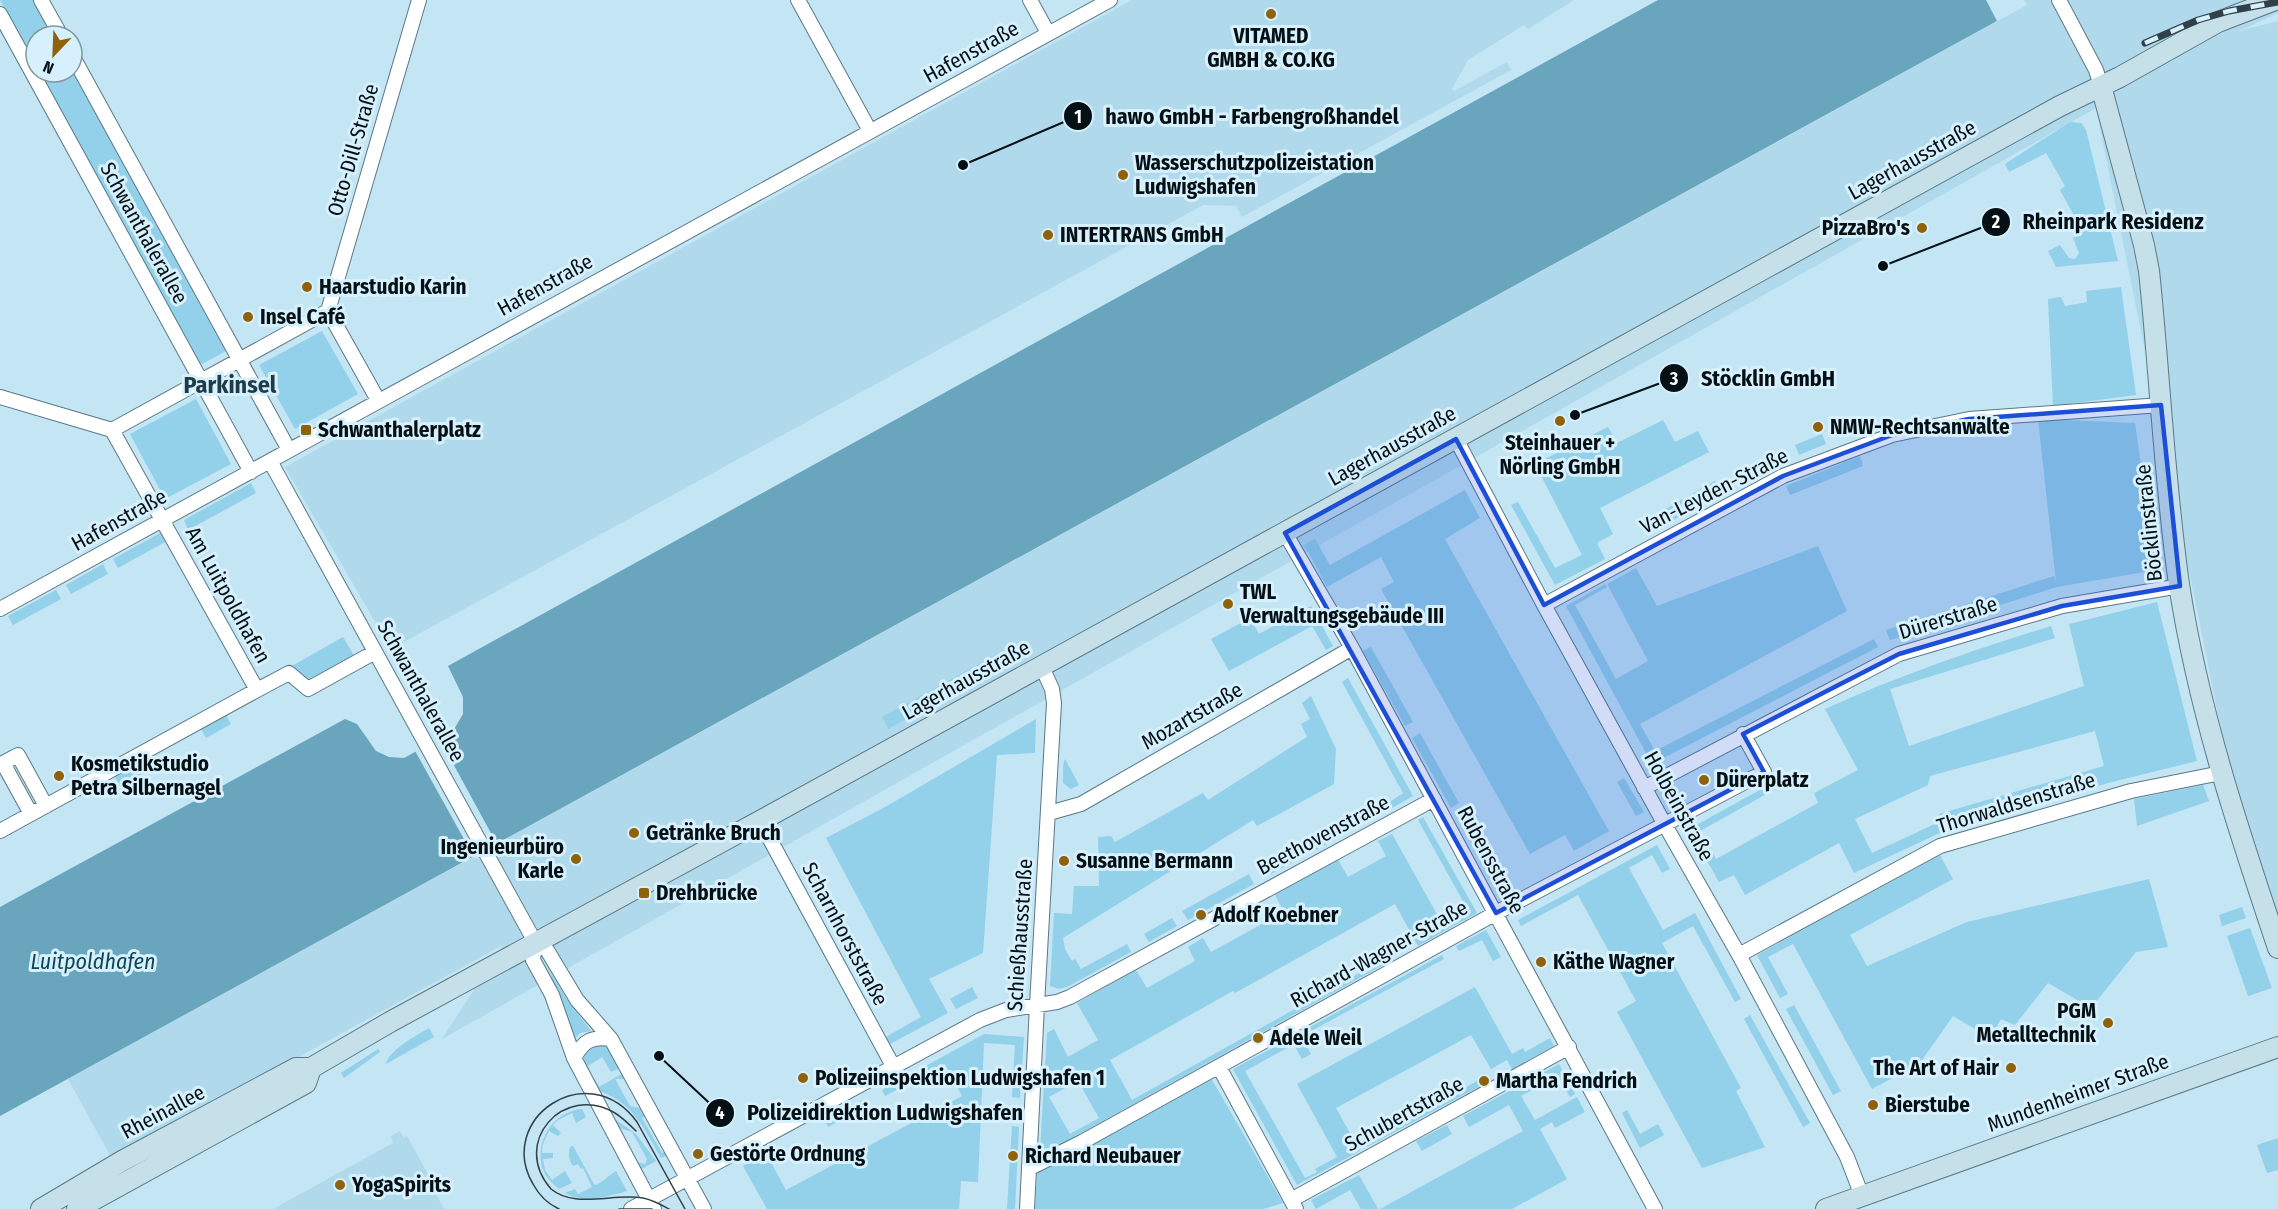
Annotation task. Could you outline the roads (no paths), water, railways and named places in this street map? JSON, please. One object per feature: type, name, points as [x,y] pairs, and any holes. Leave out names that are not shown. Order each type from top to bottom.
[{"type":"street","points":[[41,0],[54,24]]},
{"type":"street","name":"Otto-Dill-Straße","points":[[328,311],[419,0]]},
{"type":"street","points":[[798,0],[870,131]]},
{"type":"street","points":[[1030,0],[1048,33]]},
{"type":"street","name":"Hafenstraße","points":[[0,609],[1110,0]]},
{"type":"street","points":[[2059,0],[2096,70],[2101,86]]},
{"type":"street","name":"Lagerhausstraße","points":[[535,942],[760,821],[2060,106],[2218,22],[2276,0]]},
{"type":"street","name":"Schwanthalerallee","points":[[0,14],[251,472]]},
{"type":"street","name":"Schwanthalerallee","points":[[84,77],[289,450]]},
{"type":"street","name":"Böcklinstraße","points":[[2101,86],[2149,271],[2180,586],[2200,685],[2221,773],[2278,948]]},
{"type":"street","points":[[112,430],[328,311],[378,400]]},
{"type":"street","points":[[0,397],[112,430],[162,520]]},
{"type":"street","name":"Van-Leyden-Straße","points":[[1544,605],[1783,476],[1892,435],[1969,419],[2161,405]]},
{"type":"street","name":"Holbeinstraße","points":[[1456,439],[1644,788],[1739,955],[1847,1157],[1862,1196]]},
{"type":"street","name":"Schwanthalerallee","points":[[270,461],[535,942]]},
{"type":"street","name":"Am Luitpoldhafen","points":[[162,520],[257,690]]},
{"type":"street","name":"Rubensstraße","points":[[1285,532],[1352,648],[1655,1209]]},
{"type":"street","name":"Dürerstraße","points":[[1644,788],[1899,654],[2062,606],[2180,586]]},
{"type":"street","name":"Mozartstraße","points":[[1049,813],[1081,804],[1352,648]]},
{"type":"street","name":"Am Luitpoldhafen","points":[[0,831],[289,673],[308,689],[375,652]]},
{"type":"street","name":"Schießhausstraße","points":[[1027,1209],[1036,1005],[1054,703],[1052,689],[1041,665]]},
{"type":"street","points":[[1496,913],[1764,772],[1743,734]]},
{"type":"street","points":[[31,814],[3,763],[18,755],[46,806]]},
{"type":"street","name":"Thorwaldsenstraße","points":[[1739,955],[1940,846],[2131,791],[2221,773]]},
{"type":"street","name":"Beethovenstraße","points":[[631,1209],[651,1204],[687,1178],[980,1020],[1006,1010],[1057,1002],[1070,997],[1434,799]]},
{"type":"street","name":"Scharnhorststraße","points":[[760,821],[892,1066]]},
{"type":"street","name":"Richard-Wagner-Straße","points":[[1030,1168],[1219,1067],[1496,913]]},
{"type":"street","points":[[651,1204],[574,1058],[552,995],[533,960],[535,942],[547,950],[577,1000],[611,1039],[704,1209]]},
{"type":"street","name":"Rheinallee","points":[[41,1209],[127,1170],[296,1068],[311,1068],[535,942]]},
{"type":"street","points":[[574,1058],[580,1047],[588,1040],[597,1037],[611,1039]]},
{"type":"street","name":"Schubertstraße","points":[[1294,1204],[1569,1047]]},
{"type":"street","name":"Mundenheimer Straße","points":[[1826,1209],[2278,1047]]},
{"type":"street","points":[[1219,1067],[1294,1204]]},
{"type":"street","name":"Rheinallee","points":[[77,1209],[127,1170]]},
{"type":"water","name":"Luitpoldhafen","points":[[1658,0],[1986,0],[1997,21],[0,1116],[0,907],[345,719],[357,724],[376,751],[389,757],[404,758],[453,731],[463,714],[463,697],[448,666]]},
{"type":"tram line","points":[[559,1209],[544,1199],[533,1184],[525,1160],[526,1137],[536,1118],[552,1104],[573,1095],[595,1094],[617,1103],[637,1122],[685,1209]]},
{"type":"tram line","points":[[636,1131],[615,1113],[596,1106],[578,1106],[562,1111],[548,1122],[540,1136],[537,1153],[540,1171],[551,1189],[571,1198],[643,1198],[669,1209]]},
{"type":"tram line","points":[[619,1209],[652,1209]]},
{"type":"railway","points":[[2145,43],[2198,20],[2229,11],[2278,2]]},
{"type":"place","name":"VITAMED GMBH & CO.KG","points":[[1271,14]]},
{"type":"place","name":"hawo GmbH - Farbengroßhandel","points":[[963,165]]},
{"type":"place","name":"Wasserschutzpolizeistation Ludwigshafen","points":[[1123,175]]},
{"type":"place","name":"PizzaBro's","points":[[1922,228]]},
{"type":"place","name":"INTERTRANS GmbH","points":[[1048,235]]},
{"type":"place","name":"Rheinpark Residenz","points":[[1883,266]]},
{"type":"place","name":"Haarstudio Karin","points":[[307,287]]},
{"type":"place","name":"Insel Café","points":[[248,317]]},
{"type":"place","name":"Stöcklin GmbH","points":[[1575,415]]},
{"type":"place","name":"Steinhauer + Nörling GmbH","points":[[1560,421]]},
{"type":"place","name":"NMW-Rechtsanwälte","points":[[1818,427]]},
{"type":"place","name":"Schwanthalerplatz","points":[[306,430]]},
{"type":"place","name":"TWL Verwaltungsgebäude III","points":[[1228,604]]},
{"type":"place","name":"Kosmetikstudio Petra Silbernagel","points":[[59,776]]},
{"type":"place","name":"Dürerplatz","points":[[1704,780]]},
{"type":"place","name":"Getränke Bruch","points":[[634,833]]},
{"type":"place","name":"Ingenieurbüro Karle","points":[[576,859]]},
{"type":"place","name":"Susanne Bermann","points":[[1064,861]]},
{"type":"place","name":"Drehbrücke","points":[[644,893]]},
{"type":"place","name":"Adolf Koebner","points":[[1201,915]]},
{"type":"place","name":"Käthe Wagner","points":[[1541,962]]},
{"type":"place","name":"PGM Metalltechnik","points":[[2108,1023]]},
{"type":"place","name":"Adele Weil","points":[[1258,1038]]},
{"type":"place","name":"Polizeidirektion Ludwigshafen","points":[[659,1056]]},
{"type":"place","name":"The Art of Hair","points":[[2011,1068]]},
{"type":"place","name":"Polizeiinspektion Ludwigshafen 1","points":[[803,1078]]},
{"type":"place","name":"Martha Fendrich","points":[[1484,1081]]},
{"type":"place","name":"Bierstube","points":[[1873,1105]]},
{"type":"place","name":"Gestörte Ordnung","points":[[698,1154]]},
{"type":"place","name":"Richard Neubauer","points":[[1013,1156]]},
{"type":"place","name":"YogaSpirits","points":[[340,1185]]},
{"type":"district","name":"Parkinsel","points":[[230,385]]}]
